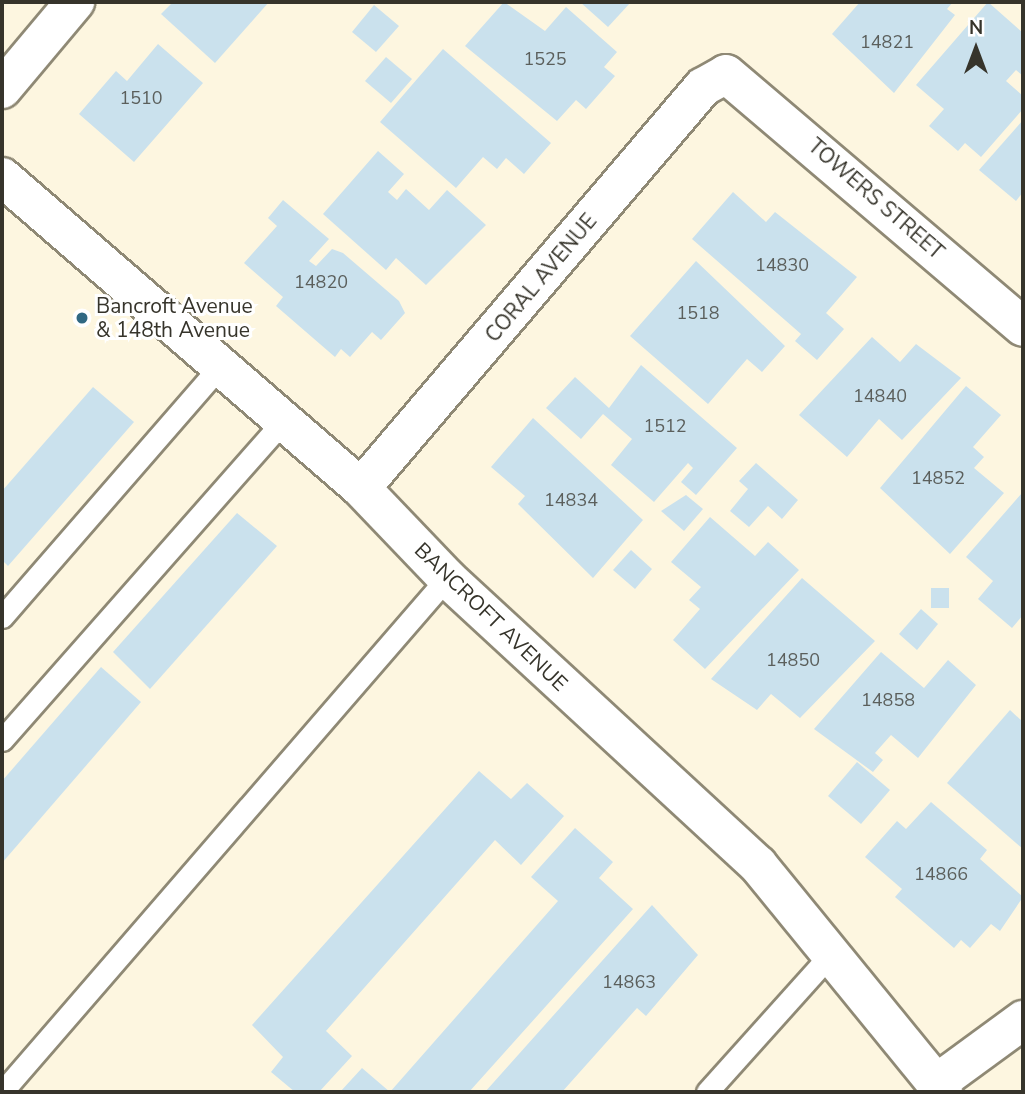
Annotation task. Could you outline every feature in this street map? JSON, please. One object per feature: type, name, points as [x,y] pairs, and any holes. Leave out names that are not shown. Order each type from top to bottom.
[{"type":"main road","points":[[2,89],[75,2]]},
{"type":"main road","name":"TOWERS STREET","points":[[726,74],[1023,327]]},
{"type":"main road","name":"CORAL AVENUE","points":[[360,488],[703,87],[726,74]]},
{"type":"main road","name":"BANCROFT AVENUE","points":[[2,177],[360,488],[447,578],[758,865],[940,1087]]},
{"type":"main road","points":[[940,1087],[1023,1020]]},
{"type":"lane","points":[[2,617],[220,366]]},
{"type":"lane","points":[[2,740],[284,421]]},
{"type":"lane","points":[[2,1092],[447,578]]},
{"type":"lane","points":[[707,1092],[830,956]]},
{"type":"building","points":[[173,2],[269,2],[215,63],[161,14]]},
{"type":"building","points":[[504,2],[545,31],[566,7],[617,52],[604,67],[615,76],[586,109],[576,100],[557,121],[465,46]]},
{"type":"building","points":[[580,2],[631,2],[608,27]]},
{"type":"building","points":[[860,2],[953,2],[947,9],[955,15],[894,93],[832,34]]},
{"type":"building","points":[[988,2],[1023,33],[1023,76],[1016,70],[1006,81],[1023,96],[1023,109],[981,157],[965,143],[958,151],[929,126],[944,109],[916,85]]},
{"type":"building","points":[[374,5],[399,26],[376,52],[352,32]]},
{"type":"building","points":[[158,44],[203,83],[134,162],[79,114],[116,71],[127,81]]},
{"type":"building","points":[[443,49],[551,143],[524,174],[506,158],[497,169],[483,157],[456,188],[380,122]]},
{"type":"building","points":[[386,57],[412,79],[391,103],[365,81]]},
{"type":"building","points":[[1023,120],[1023,192],[1016,201],[979,170]]},
{"type":"building","points":[[378,151],[404,174],[388,192],[397,200],[406,189],[429,210],[447,190],[486,225],[426,285],[396,258],[386,270],[323,214]]},
{"type":"building","points":[[733,192],[766,222],[775,212],[857,277],[826,313],[844,329],[817,360],[795,341],[801,334],[692,239]]},
{"type":"building","points":[[283,200],[329,239],[309,261],[316,266],[332,249],[343,253],[399,301],[405,313],[381,340],[372,332],[350,357],[341,349],[335,357],[276,306],[283,297],[244,263],[277,226],[268,218]]},
{"type":"building","points":[[696,261],[785,346],[762,372],[747,359],[708,404],[630,336]]},
{"type":"building","points":[[872,337],[900,362],[916,344],[961,378],[902,440],[879,419],[847,457],[799,415]]},
{"type":"building","points":[[641,365],[737,448],[696,495],[681,482],[693,468],[688,463],[654,502],[611,465],[632,439],[603,414],[581,439],[546,408],[575,377],[609,408]]},
{"type":"building","points":[[966,386],[1001,415],[973,447],[984,457],[974,468],[1004,493],[950,554],[880,488]]},
{"type":"building","points":[[93,387],[134,422],[8,566],[2,560],[2,491]]},
{"type":"building","points":[[533,418],[643,520],[593,578],[518,504],[525,496],[491,467]]},
{"type":"building","points":[[756,463],[798,500],[782,519],[768,506],[749,527],[730,511],[748,489],[739,481]]},
{"type":"building","points":[[1022,493],[1023,615],[1012,628],[978,599],[993,581],[966,557]]},
{"type":"building","points":[[686,495],[703,509],[684,531],[661,511]]},
{"type":"building","points":[[237,513],[277,546],[150,689],[113,652]]},
{"type":"building","points":[[710,517],[755,556],[768,542],[799,570],[705,669],[673,640],[700,609],[689,600],[701,587],[671,562]]},
{"type":"building","points":[[631,550],[652,569],[635,589],[613,570]]},
{"type":"building","points":[[802,578],[875,641],[800,718],[771,694],[757,710],[711,679]]},
{"type":"building","points":[[931,588],[949,588],[949,608],[931,608]]},
{"type":"building","points":[[921,609],[938,624],[917,650],[899,634]]},
{"type":"building","points":[[881,652],[924,688],[948,660],[976,685],[918,758],[891,735],[875,753],[883,760],[873,772],[814,729]]},
{"type":"building","points":[[101,667],[141,702],[2,863],[2,781]]},
{"type":"building","points":[[1010,710],[1023,722],[1023,849],[947,783]]},
{"type":"building","points":[[857,762],[890,790],[861,824],[828,796]]},
{"type":"building","points":[[479,771],[511,799],[527,783],[564,816],[521,865],[495,840],[326,1031],[352,1056],[319,1092],[295,1092],[271,1072],[283,1057],[252,1025]]},
{"type":"building","points":[[931,802],[987,850],[980,859],[1023,897],[1000,931],[991,924],[970,948],[961,940],[954,948],[895,897],[902,889],[865,857],[897,821],[906,829]]},
{"type":"building","points":[[575,828],[613,862],[599,878],[633,909],[469,1092],[390,1092],[558,901],[531,877]]},
{"type":"building","points":[[652,905],[698,955],[646,1016],[637,1008],[562,1092],[485,1092]]},
{"type":"building","points":[[362,1068],[390,1092],[340,1092]]},
{"type":"place","name":"Bancroft Avenue & 148th Avenue","points":[[82,318]]}]
